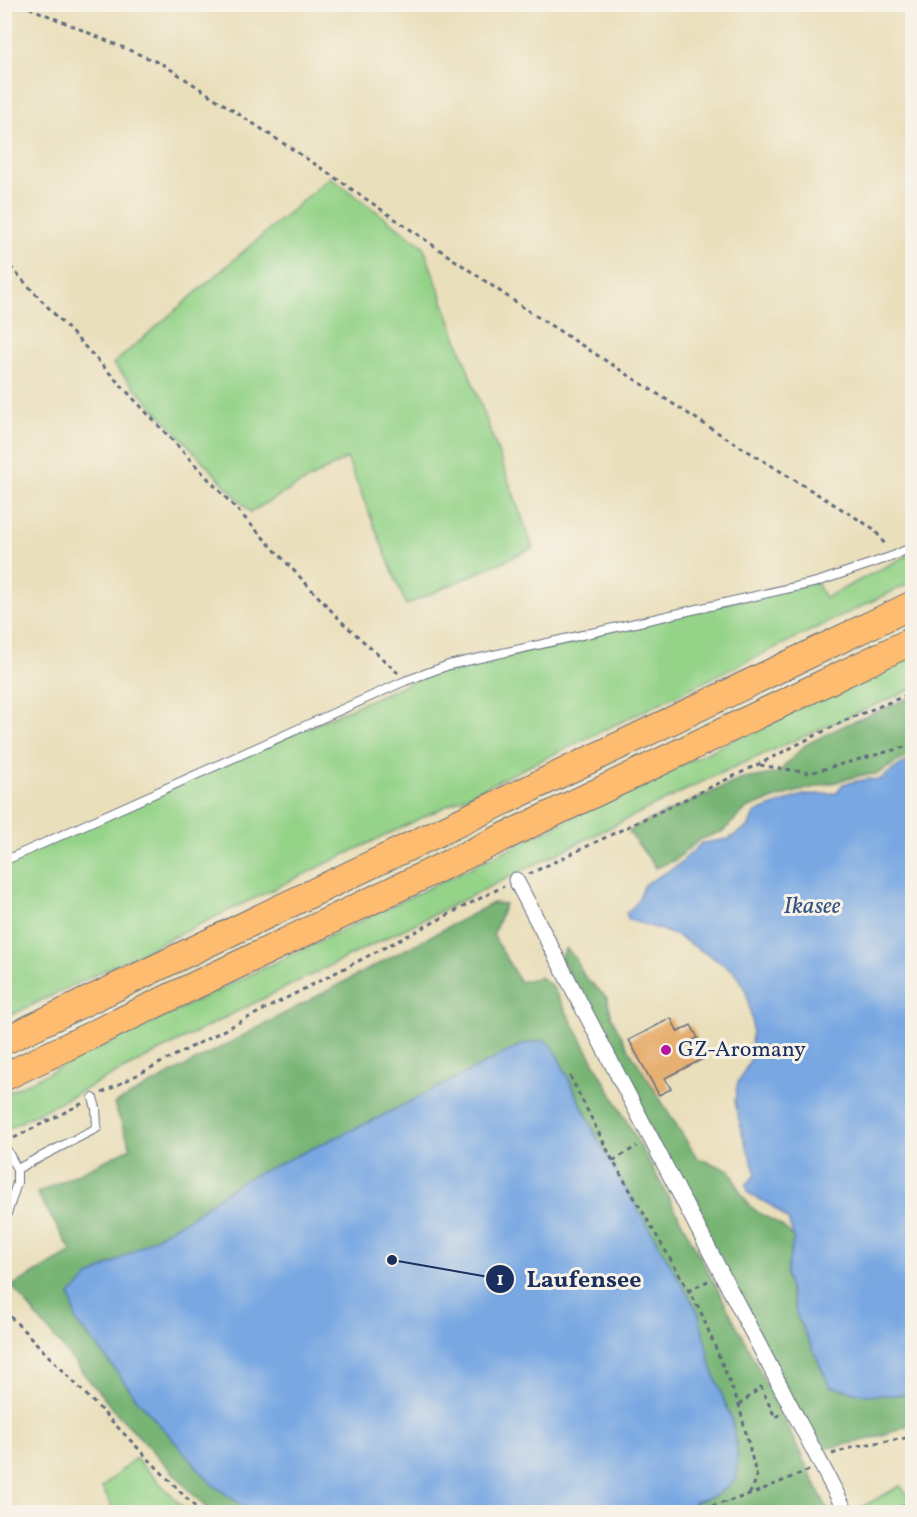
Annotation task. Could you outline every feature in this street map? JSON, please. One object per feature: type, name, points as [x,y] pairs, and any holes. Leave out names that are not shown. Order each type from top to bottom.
[{"type":"highway","points":[[4,1041],[912,605]]},
{"type":"highway","points":[[4,1077],[912,641]]},
{"type":"street","points":[[516,880],[846,1512]]},
{"type":"lane","points":[[4,861],[405,681],[449,665],[817,582],[893,556],[912,547]]},
{"type":"lane","points":[[17,1169],[97,1128],[93,1098]]},
{"type":"lane","points":[[4,1144],[17,1169],[17,1183],[4,1223]]},
{"type":"path","points":[[21,4],[164,65],[324,170],[530,312],[720,434],[874,529],[893,556]]},
{"type":"path","points":[[4,260],[340,621],[384,659],[405,681]]},
{"type":"path","points":[[4,1144],[516,880],[846,720],[912,693]]},
{"type":"path","points":[[759,764],[809,773],[912,746]]},
{"type":"path","points":[[570,1077],[613,1161],[700,1310],[739,1405],[757,1478],[749,1495]]},
{"type":"path","points":[[613,1161],[637,1146]]},
{"type":"path","points":[[688,1291],[710,1280]]},
{"type":"path","points":[[4,1310],[200,1512]]},
{"type":"path","points":[[739,1405],[761,1387]]},
{"type":"path","points":[[712,1506],[749,1495],[857,1446],[912,1437]]},
{"type":"path","points":[[912,1450],[910,1473],[912,1483]]},
{"type":"path","points":[[894,1512],[912,1500]]},
{"type":"path","points":[[723,1512],[726,1502]]},
{"type":"green space","points":[[330,177],[423,246],[533,548],[406,605],[347,458],[250,512],[113,364]]},
{"type":"green space","points":[[912,553],[912,582],[5,1018],[5,861],[449,665],[817,582],[825,598]]},
{"type":"green space","points":[[912,653],[912,689],[716,775],[240,1010],[5,1130],[5,1094]]},
{"type":"green space","points":[[912,697],[912,758],[902,759],[877,774],[863,775],[788,794],[746,809],[723,831],[699,840],[675,860],[656,868],[629,832],[637,826],[739,780],[778,773],[805,745],[845,725]]},
{"type":"green space","points":[[493,903],[505,904],[493,935],[520,982],[540,977],[552,986],[745,1341],[829,1512],[694,1512],[693,1502],[717,1495],[737,1479],[737,1450],[732,1421],[712,1369],[554,1049],[545,1041],[523,1044],[380,1117],[240,1182],[192,1216],[89,1277],[77,1323],[137,1399],[213,1485],[251,1512],[210,1512],[112,1408],[12,1286],[72,1252],[37,1193],[131,1148],[114,1104]]},
{"type":"green space","points":[[566,948],[576,959],[584,976],[607,998],[612,1018],[625,1043],[697,1158],[730,1170],[740,1192],[750,1206],[784,1228],[794,1238],[786,1274],[797,1316],[830,1386],[866,1395],[912,1395],[912,1423],[878,1437],[818,1450],[560,957]]},
{"type":"green space","points":[[135,1458],[188,1512],[115,1512],[102,1488]]},
{"type":"green space","points":[[900,1486],[912,1500],[912,1512],[862,1512],[860,1508]]},
{"type":"water","name":"Ikasee","points":[[903,763],[912,763],[912,1395],[866,1395],[830,1386],[797,1316],[786,1274],[794,1238],[788,1220],[772,1206],[749,1194],[746,1185],[756,1174],[742,1133],[735,1102],[737,1085],[751,1058],[752,1020],[746,991],[734,971],[681,938],[629,920],[626,913],[636,904],[645,884],[677,866],[702,843],[729,839],[749,826],[754,813],[803,795],[837,793],[843,784],[868,779],[879,780]]},
{"type":"water","points":[[545,1040],[554,1049],[602,1148],[698,1312],[712,1369],[732,1421],[737,1450],[737,1479],[717,1495],[694,1502],[694,1512],[251,1512],[213,1485],[137,1399],[77,1323],[70,1295],[89,1277],[192,1216],[240,1182],[380,1117],[523,1044]]},
{"type":"building","name":"GZ-Aromany","points":[[671,1018],[678,1032],[691,1025],[698,1038],[693,1040],[703,1059],[665,1078],[671,1089],[659,1095],[629,1040]]},
{"type":"place","name":"GZ-Aromany","points":[[666,1050]]},
{"type":"place","name":"Laufensee","points":[[392,1260]]}]
